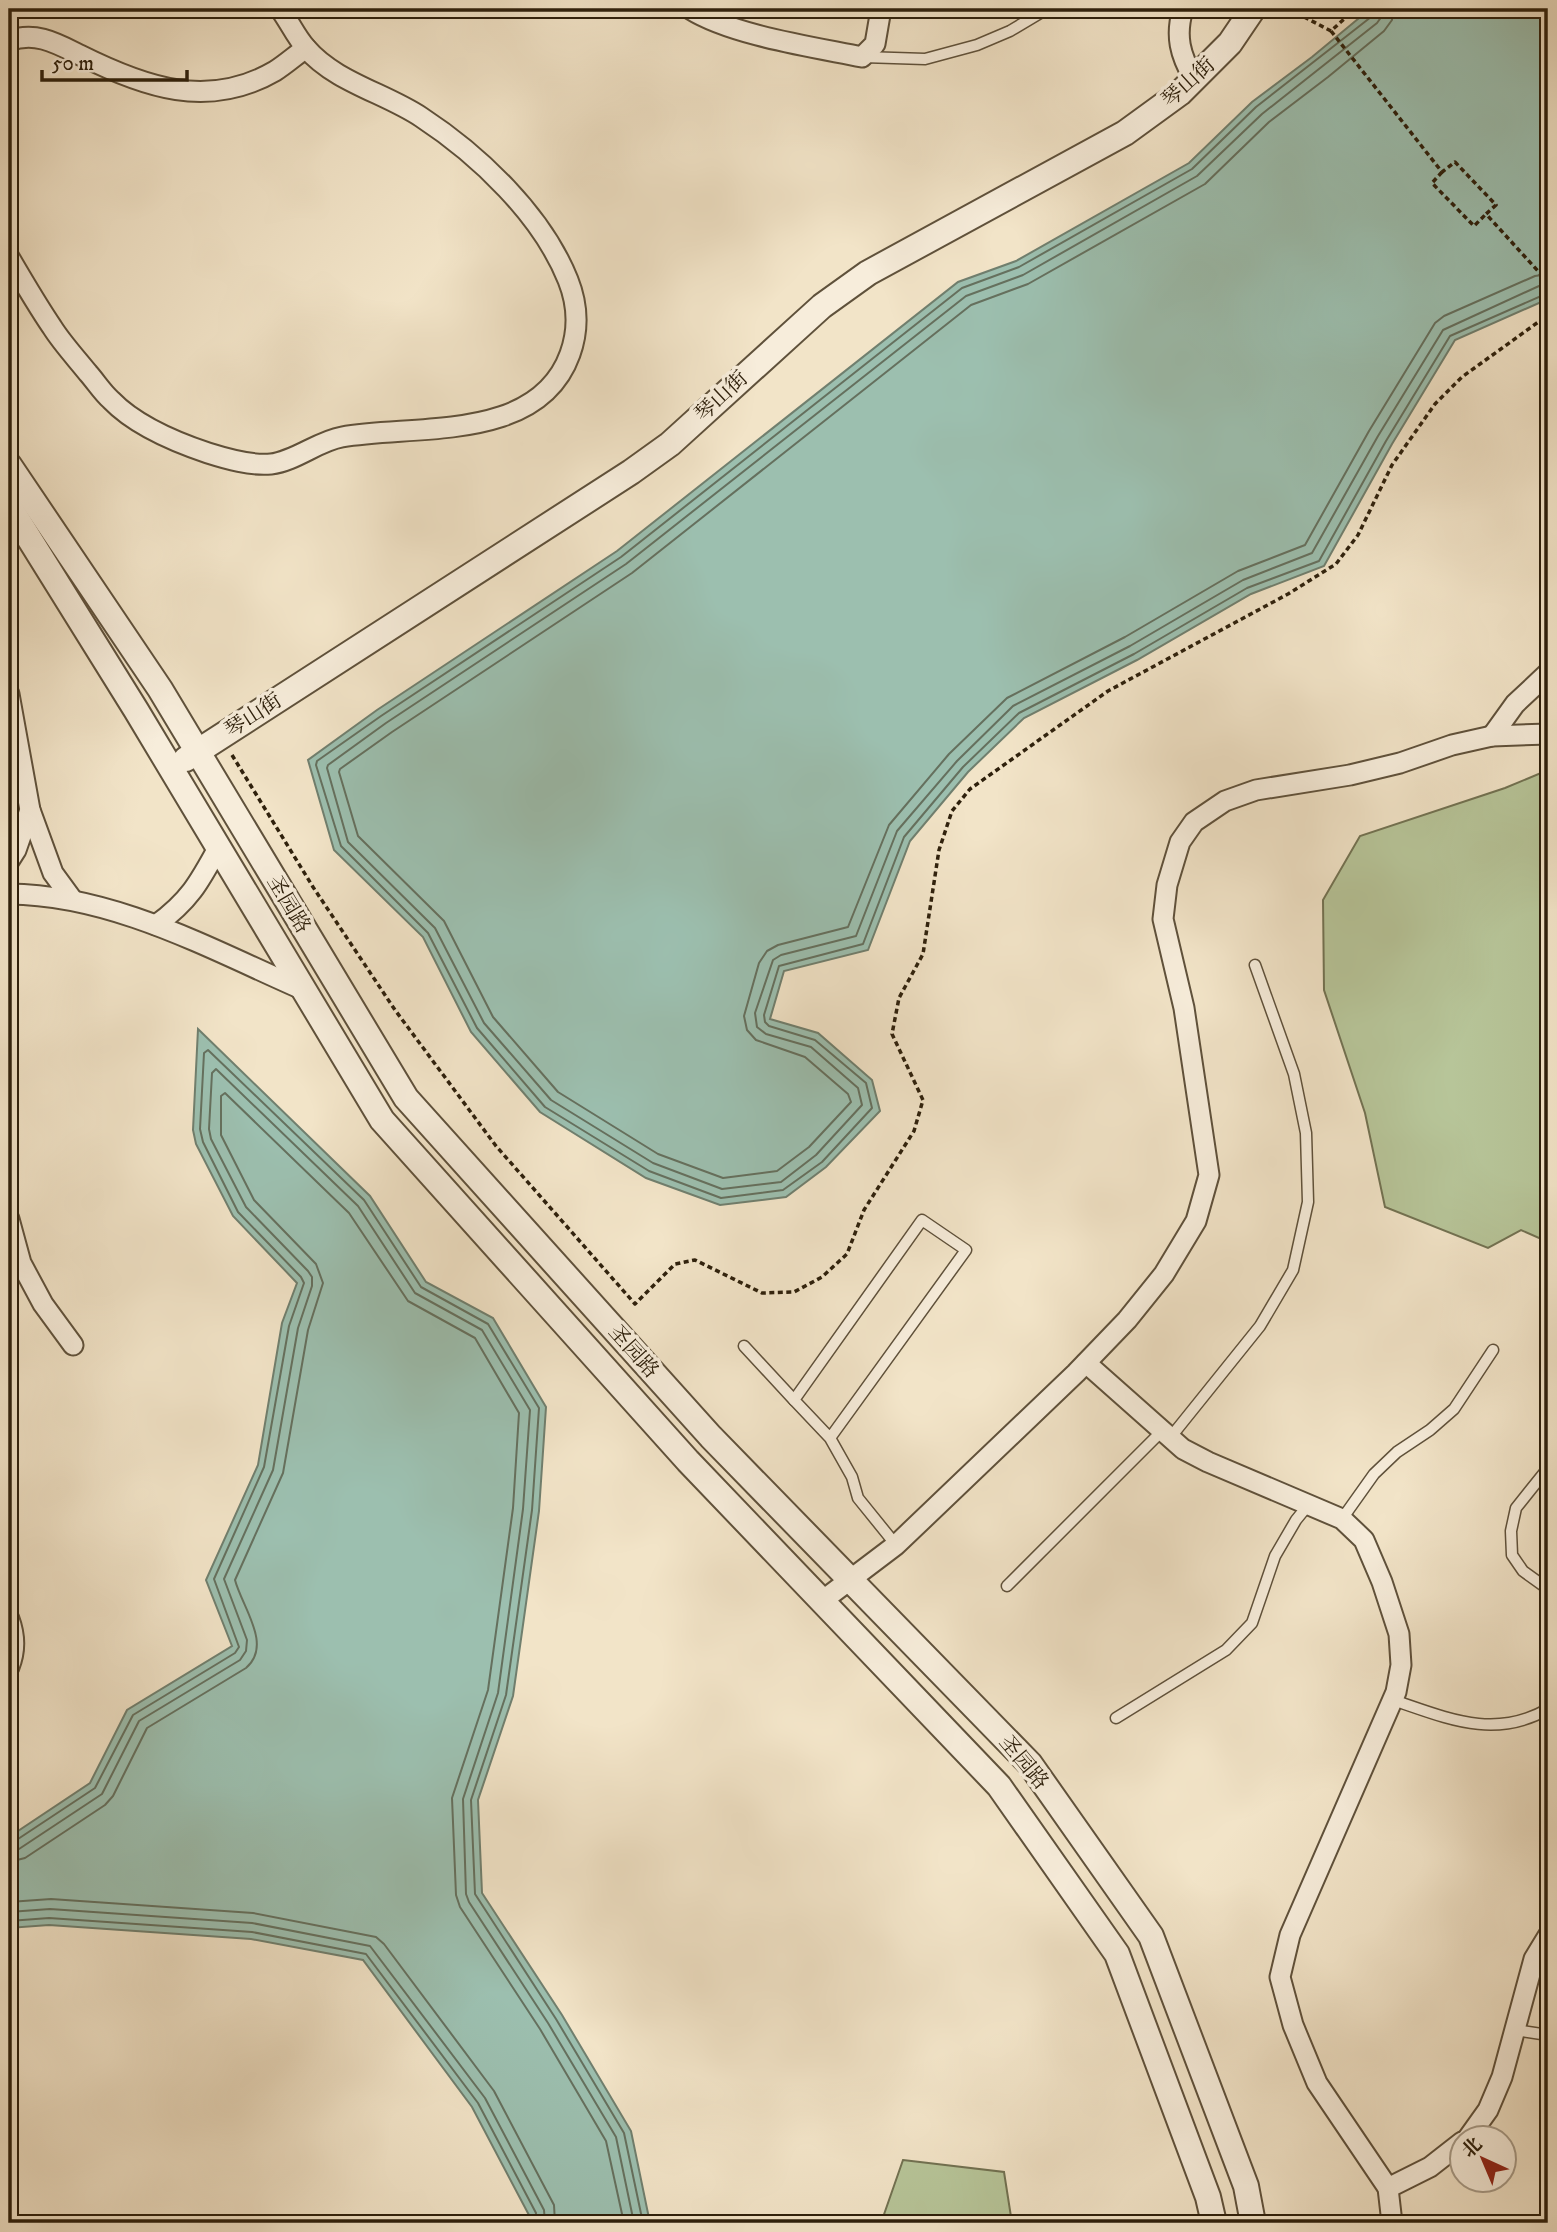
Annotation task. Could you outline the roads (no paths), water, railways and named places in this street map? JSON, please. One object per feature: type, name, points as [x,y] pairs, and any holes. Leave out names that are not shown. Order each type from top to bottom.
[{"type":"street","points":[[9,257],[53,329],[111,401],[155,430],[207,453],[247,463],[272,464],[340,437],[433,430],[476,423],[506,415],[531,402],[552,386],[566,367],[574,343],[578,314],[569,282],[554,251],[533,220],[464,148],[419,116],[323,64],[306,48],[280,9]]},
{"type":"street","points":[[690,9],[752,33],[862,57],[875,44],[881,9]]},
{"type":"street","points":[[1182,9],[1179,28],[1182,57],[1194,79]]},
{"type":"street","name":"琴山街","points":[[171,769],[631,472],[670,444],[822,306],[868,273],[1125,134],[1180,93],[1230,43],[1253,9]]},
{"type":"street","points":[[9,41],[22,36],[46,38],[113,71],[176,91],[201,93],[247,84],[275,71],[306,48]]},
{"type":"street","name":"圣园路","points":[[9,465],[160,689],[406,1098],[711,1437],[1030,1764],[1151,1936],[1246,2186],[1253,2223]]},
{"type":"street","name":"圣园路","points":[[9,506],[382,1120],[688,1461],[999,1786],[1117,1954],[1208,2197],[1214,2223]]},
{"type":"street","points":[[1492,736],[1515,704],[1548,673]]},
{"type":"street","points":[[9,694],[30,810],[53,873],[72,899]]},
{"type":"street","points":[[822,1601],[896,1545],[1086,1363],[1127,1320],[1164,1274],[1196,1221],[1209,1175],[1184,1008],[1163,919],[1167,885],[1180,842],[1194,822],[1225,801],[1256,790],[1350,775],[1492,736],[1548,734]]},
{"type":"street","points":[[9,861],[16,850],[30,810]]},
{"type":"street","points":[[156,925],[176,911],[196,890],[218,848]]},
{"type":"street","points":[[9,894],[72,899],[156,925],[304,990]]},
{"type":"street","points":[[9,1219],[21,1263],[43,1304],[73,1345]]},
{"type":"street","points":[[1086,1363],[1183,1449],[1342,1518],[1364,1540],[1382,1582],[1399,1634],[1401,1665],[1393,1700],[1290,1935],[1280,1977],[1293,2025],[1317,2083],[1388,2188],[1392,2223]]},
{"type":"street","points":[[9,1619],[15,1634],[13,1658],[9,1667]]},
{"type":"street","points":[[1478,2124],[1488,2110],[1502,2077],[1534,1959],[1548,1936]]},
{"type":"street","points":[[1388,2188],[1430,2167],[1448,2153]]},
{"type":"lane","points":[[862,57],[925,59],[977,45],[1010,31],[1047,9]]},
{"type":"lane","points":[[1007,1586],[1166,1435],[1260,1326],[1293,1270],[1308,1202],[1306,1133],[1294,1074],[1255,965]]},
{"type":"lane","points":[[794,1400],[922,1220],[966,1250],[830,1438]]},
{"type":"lane","points":[[744,1346],[830,1438],[852,1477],[858,1498],[896,1545]]},
{"type":"lane","points":[[1342,1518],[1374,1474],[1389,1459],[1454,1409],[1493,1350]]},
{"type":"lane","points":[[1548,1468],[1516,1508],[1511,1531],[1512,1555],[1524,1571],[1548,1589]]},
{"type":"lane","points":[[1116,1718],[1226,1650],[1252,1623],[1275,1556],[1296,1520],[1309,1504]]},
{"type":"lane","points":[[1393,1700],[1462,1723],[1522,1720],[1548,1709]]},
{"type":"lane","points":[[1515,2030],[1548,2035]]},
{"type":"water","points":[[1370,9],[1548,9],[1548,299],[1455,340],[1392,444],[1324,566],[1251,594],[1137,660],[1024,718],[968,772],[910,841],[868,950],[784,971],[770,1019],[818,1033],[872,1080],[880,1111],[826,1167],[786,1197],[720,1205],[646,1178],[540,1112],[471,1032],[423,937],[334,850],[308,760],[377,710],[617,551],[958,282],[1016,261],[1189,163],[1252,102]]},
{"type":"water","points":[[198,1029],[370,1196],[426,1282],[493,1318],[546,1407],[539,1511],[513,1696],[478,1800],[482,1893],[562,2015],[631,2131],[650,2223],[526,2223],[530,2217],[472,2107],[363,1960],[251,1939],[49,1925],[9,1928],[9,1837],[90,1783],[127,1710],[232,1646],[206,1580],[258,1465],[282,1323],[297,1283],[233,1216],[196,1144],[193,1130]]}]
